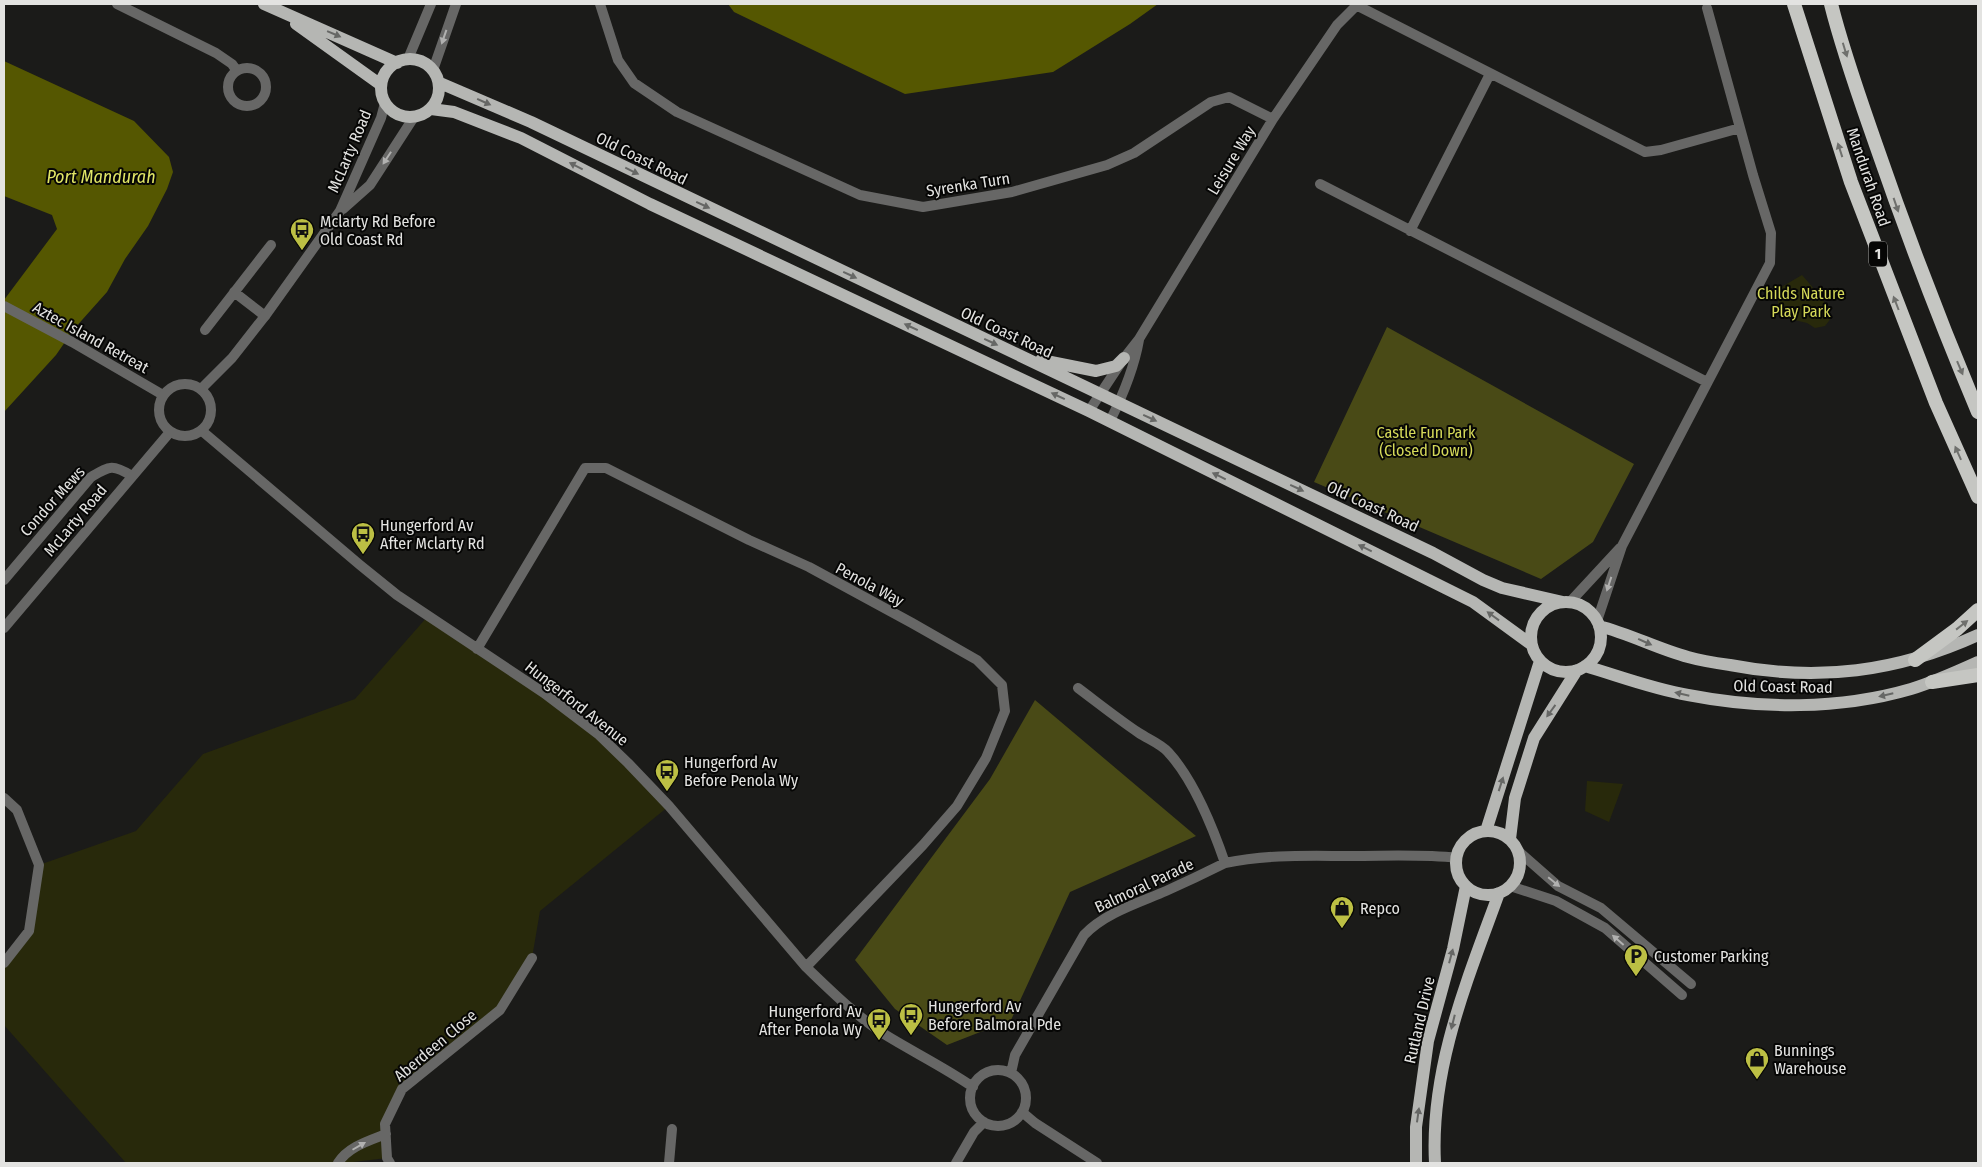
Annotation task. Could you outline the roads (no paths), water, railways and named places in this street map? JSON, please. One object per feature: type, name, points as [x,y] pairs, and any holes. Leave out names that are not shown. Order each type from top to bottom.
[{"type":"highway","name":"Mandurah Road","points":[[1794,4],[1857,199],[1936,403],[1978,497]]},
{"type":"highway","name":"Mandurah Road","points":[[1831,4],[1898,211],[1941,324],[1978,412]]},
{"type":"highway","points":[[1916,660],[1956,630],[1978,610]]},
{"type":"highway","points":[[1932,682],[1978,675]]},
{"type":"main road","points":[[268,6],[402,61],[424,63],[433,70],[440,83],[437,98],[431,109]]},
{"type":"main road","points":[[268,6],[381,85]]},
{"type":"main road","points":[[402,61],[385,74],[381,85],[385,103],[398,115],[414,117],[431,109],[454,112],[521,138],[650,204],[1089,411],[1473,602],[1532,645],[1540,661],[1557,671],[1580,668]]},
{"type":"main road","name":"Old Coast Road","points":[[440,83],[531,122],[1433,553],[1483,580],[1510,590],[1567,602]]},
{"type":"main road","points":[[1012,352],[1051,363],[1096,371],[1116,366],[1124,358]]},
{"type":"main road","points":[[1510,839],[1515,798],[1534,738],[1580,668],[1597,653],[1600,644],[1598,624],[1585,608],[1567,602],[1553,604],[1538,617],[1533,625],[1532,645]]},
{"type":"main road","name":"Old Coast Road","points":[[1598,624],[1659,649],[1691,658],[1776,673],[1805,674],[1847,672],[1916,660],[1978,635]]},
{"type":"main road","points":[[1486,831],[1540,661]]},
{"type":"main road","name":"Old Coast Road","points":[[1580,668],[1686,695],[1730,702],[1808,705],[1845,703],[1882,696],[1932,682],[1978,662]]},
{"type":"main road","points":[[1486,831],[1498,832],[1510,839],[1518,850],[1520,863],[1518,876],[1510,886],[1499,894],[1487,895],[1476,893],[1466,886],[1459,877],[1456,865],[1458,853],[1464,842],[1474,834],[1486,831]]},
{"type":"main road","name":"Rutland Drive","points":[[1416,1163],[1416,1127],[1428,1041],[1452,950],[1466,886]]},
{"type":"main road","name":"Rutland Drive","points":[[1435,1163],[1434,1142],[1440,1075],[1456,1010],[1499,894]]},
{"type":"street","points":[[117,4],[216,53],[232,64],[237,71]]},
{"type":"street","points":[[402,61],[431,4]]},
{"type":"street","points":[[433,70],[456,4]]},
{"type":"street","name":"Syrenka Turn","points":[[600,4],[618,60],[634,83],[677,112],[860,195],[924,207],[1012,192],[1107,165],[1134,153],[1211,102],[1229,96],[1273,119]]},
{"type":"street","points":[[1357,5],[1644,152],[1661,150],[1740,128]]},
{"type":"street","name":"Leisure Way","points":[[1089,411],[1139,339],[1273,119],[1337,26],[1357,5]]},
{"type":"street","points":[[1598,624],[1622,546],[1770,263],[1771,233],[1707,8]]},
{"type":"street","points":[[1410,231],[1490,74]]},
{"type":"street","name":"McLarty Road","points":[[201,389],[232,358],[265,316],[340,211],[381,118],[385,103]]},
{"type":"street","name":"McLarty Road","points":[[340,211],[370,185],[414,117]]},
{"type":"street","points":[[1320,184],[1707,382]]},
{"type":"street","points":[[205,330],[271,245]]},
{"type":"street","points":[[234,292],[265,316]]},
{"type":"street","name":"Aztec Island Retreat","points":[[4,306],[72,342],[163,395]]},
{"type":"street","name":"Leisure Way","points":[[1110,422],[1136,360],[1139,339]]},
{"type":"street","points":[[185,384],[201,389],[206,395],[211,410],[210,418],[202,431],[186,437],[178,436],[164,427],[158,411],[163,395],[169,389],[185,384]]},
{"type":"street","name":"Hungerford Avenue","points":[[202,431],[367,571],[397,594],[560,705],[598,734],[669,806],[806,966],[855,1012],[883,1033],[973,1087]]},
{"type":"street","name":"McLarty Road","points":[[4,628],[170,432]]},
{"type":"street","name":"Condor Mews","points":[[4,580],[90,477],[108,467],[118,467],[132,476]]},
{"type":"street","name":"Penola Way","points":[[477,649],[585,468],[606,468],[749,540],[809,567],[977,660],[1002,685],[1005,711],[986,758],[957,806],[923,845],[806,966]]},
{"type":"street","points":[[1567,602],[1622,546]]},
{"type":"street","points":[[1078,688],[1114,716],[1167,750],[1178,764],[1198,799],[1217,839],[1225,863]]},
{"type":"street","points":[[4,798],[17,810],[39,865],[29,931],[4,963]]},
{"type":"street","points":[[1518,850],[1558,886],[1601,908],[1691,984]]},
{"type":"street","name":"Balmoral Parade","points":[[1011,1073],[1014,1055],[1084,935],[1092,927],[1128,907],[1225,863],[1267,856],[1426,855],[1457,858]]},
{"type":"street","points":[[1510,886],[1556,901],[1605,928],[1682,995]]},
{"type":"street","name":"Aberdeen Close","points":[[390,1163],[387,1158],[385,1124],[402,1090],[500,1010],[532,958]]},
{"type":"street","points":[[1000,1070],[1011,1073],[1021,1081],[1024,1088],[1026,1100],[1022,1112],[1015,1120],[1005,1125],[994,1125],[984,1122],[972,1105],[973,1087],[978,1078],[988,1072],[1000,1070]]},
{"type":"street","points":[[1022,1112],[1035,1123],[1097,1163]]},
{"type":"street","points":[[956,1163],[974,1132],[984,1122]]},
{"type":"street","points":[[669,1163],[672,1129]]},
{"type":"street","points":[[338,1163],[343,1156],[364,1142],[386,1134]]},
{"type":"water","points":[[728,4],[1158,4],[1130,24],[1053,72],[905,94],[734,12]]},
{"type":"water","name":"Port Mandurah","points":[[4,61],[134,121],[169,157],[173,172],[167,189],[148,226],[125,259],[107,292],[74,329],[56,355],[4,412],[4,300],[57,229],[52,215],[4,196]]},
{"type":"place","name":"Mclarty Rd Before Old Coast Rd","points":[[302,251]]},
{"type":"place","name":"Hungerford Av After Mclarty Rd","points":[[363,555]]},
{"type":"place","name":"Hungerford Av Before Penola Wy","points":[[667,792]]},
{"type":"place","name":"Repco","points":[[1342,929]]},
{"type":"place","name":"Customer Parking","points":[[1636,977]]},
{"type":"place","name":"Hungerford Av Before Balmoral Pde","points":[[911,1036]]},
{"type":"place","name":"Hungerford Av After Penola Wy","points":[[879,1041]]},
{"type":"place","name":"Bunnings Warehouse","points":[[1757,1080]]},
{"type":"park label","name":"Childs Nature Play Park","points":[[1801,302]]},
{"type":"park label","name":"Castle Fun Park (Closed Down)","points":[[1426,441]]}]
